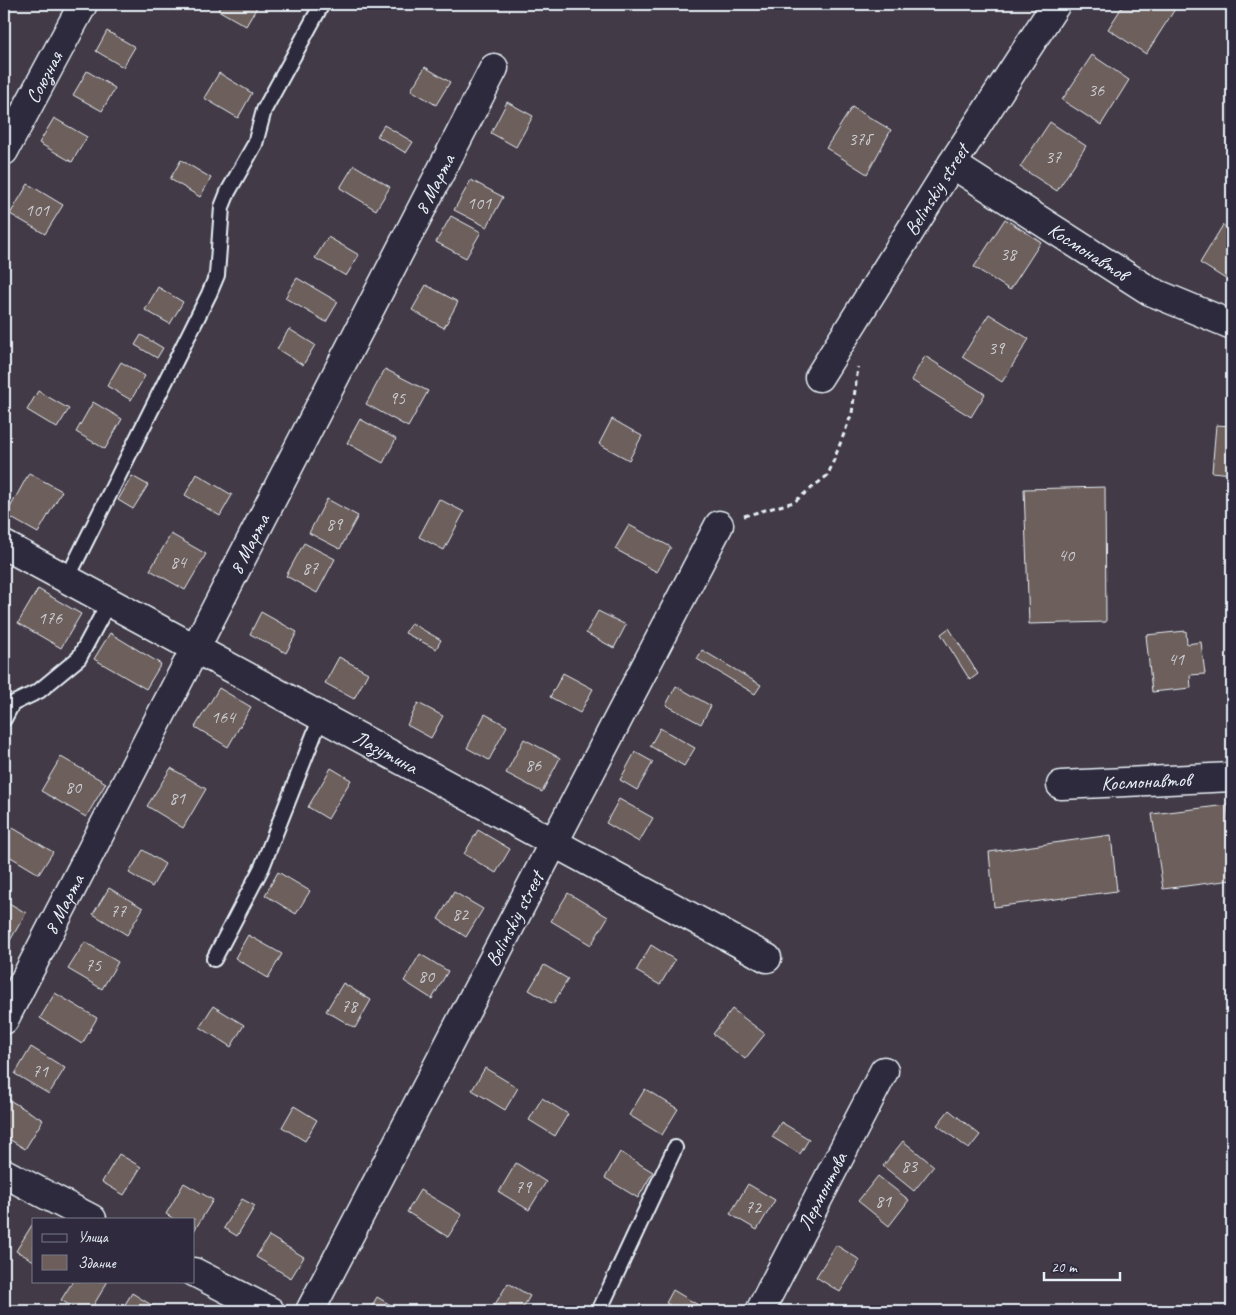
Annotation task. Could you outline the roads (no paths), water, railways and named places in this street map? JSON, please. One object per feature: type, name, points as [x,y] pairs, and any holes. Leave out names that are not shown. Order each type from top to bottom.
[{"type":"street","name":"Союзная","points":[[4,151],[83,4]]},
{"type":"street","name":"Belinskiy street","points":[[819,377],[952,164],[1056,4]]},
{"type":"street","name":"8 Марта","points":[[4,1020],[494,68]]},
{"type":"street","name":"Космонавтов","points":[[952,164],[1150,291],[1232,325]]},
{"type":"street","name":"Belinskiy street","points":[[310,1311],[719,525]]},
{"type":"street","name":"Лазутина","points":[[4,545],[767,958]]},
{"type":"street","name":"Космонавтов","points":[[1061,785],[1232,777]]},
{"type":"street","name":"Лермонтова","points":[[760,1311],[884,1071]]},
{"type":"street","points":[[4,1173],[90,1218]]},
{"type":"street","points":[[195,1273],[270,1311]]},
{"type":"lane","points":[[66,579],[210,294],[217,275],[222,207],[228,192],[255,144],[264,110],[322,4]]},
{"type":"lane","points":[[4,719],[12,704],[39,691],[78,658],[108,602]]},
{"type":"lane","points":[[214,959],[262,867],[321,717]]},
{"type":"lane","points":[[599,1311],[675,1148]]}]
